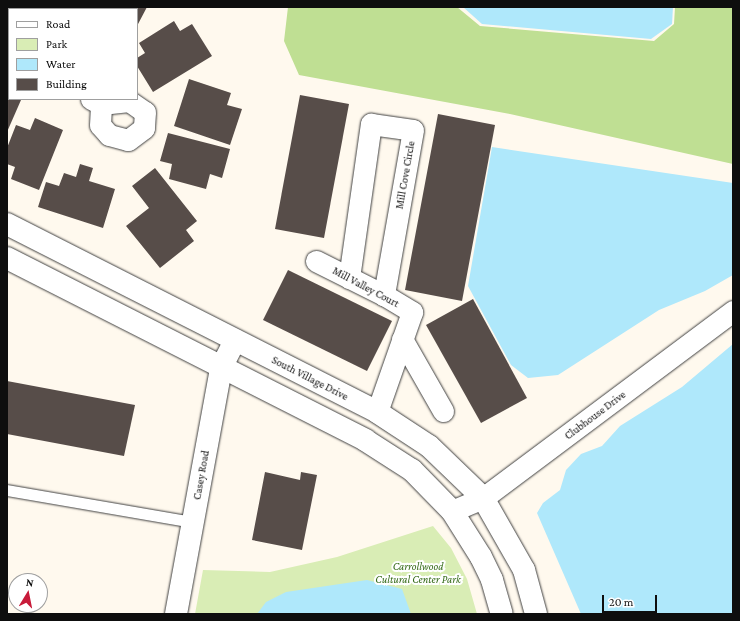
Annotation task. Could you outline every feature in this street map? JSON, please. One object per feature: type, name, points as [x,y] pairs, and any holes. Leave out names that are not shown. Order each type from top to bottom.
[{"type":"street","name":"Mill Cove Circle","points":[[350,278],[371,124],[413,130],[384,295]]},
{"type":"street","name":"South Village Drive","points":[[7,224],[377,412],[429,446],[483,498],[524,570],[536,614]]},
{"type":"street","points":[[7,258],[365,440],[412,470],[452,511],[481,557],[492,580],[502,614]]},
{"type":"street","name":"Mill Valley Court","points":[[316,261],[384,295],[412,312],[377,412]]},
{"type":"street","name":"Clubhouse Drive","points":[[452,511],[483,498],[733,311]]},
{"type":"street","points":[[402,339],[443,411]]},
{"type":"street","name":"Casey Road","points":[[176,614],[221,368],[235,340]]},
{"type":"lane","points":[[7,490],[192,522]]},
{"type":"green space","points":[[288,7],[457,7],[480,26],[654,41],[674,24],[675,7],[733,7],[733,164],[510,114],[299,75],[284,41]]},
{"type":"green space","name":"Carrollwood Cultural Center Park","points":[[433,526],[451,548],[467,579],[477,614],[195,614],[203,570],[270,572],[337,557]]},
{"type":"water","points":[[463,7],[673,7],[672,24],[651,39],[482,24]]},
{"type":"water","points":[[492,147],[733,183],[733,275],[705,291],[659,310],[558,375],[528,378],[511,365],[468,286]]},
{"type":"water","points":[[733,344],[733,614],[581,614],[537,513],[543,503],[560,490],[566,470],[581,454],[602,446],[620,426],[682,387]]},
{"type":"water","points":[[367,580],[402,589],[411,614],[257,614],[266,602],[286,592]]},
{"type":"building","points":[[7,7],[92,7],[8,8],[7,17]]},
{"type":"building","points":[[147,7],[138,24],[138,8],[100,8]]},
{"type":"building","points":[[174,21],[180,31],[192,24],[212,56],[153,92],[138,68],[138,57],[145,53],[139,43]]},
{"type":"building","points":[[189,79],[231,93],[227,105],[242,109],[230,145],[174,126]]},
{"type":"building","points":[[7,94],[8,100],[21,100],[7,132]]},
{"type":"building","points":[[300,95],[349,104],[324,238],[275,229]]},
{"type":"building","points":[[438,114],[495,125],[462,301],[405,290]]},
{"type":"building","points":[[35,118],[63,130],[39,190],[11,179],[15,167],[7,164],[7,148],[16,125],[30,130]]},
{"type":"building","points":[[168,133],[230,149],[222,178],[210,174],[206,189],[169,179],[172,164],[160,161]]},
{"type":"building","points":[[80,164],[93,168],[89,181],[115,189],[103,228],[38,207],[46,182],[59,186],[64,173],[76,177]]},
{"type":"building","points":[[155,168],[197,221],[186,230],[194,241],[160,268],[126,226],[149,208],[132,186]]},
{"type":"building","points":[[288,270],[392,321],[367,371],[263,320]]},
{"type":"building","points":[[473,299],[527,398],[481,423],[426,325]]},
{"type":"building","points":[[7,381],[135,405],[124,456],[7,434]]},
{"type":"building","points":[[265,472],[300,480],[301,472],[317,475],[302,550],[252,540]]}]
